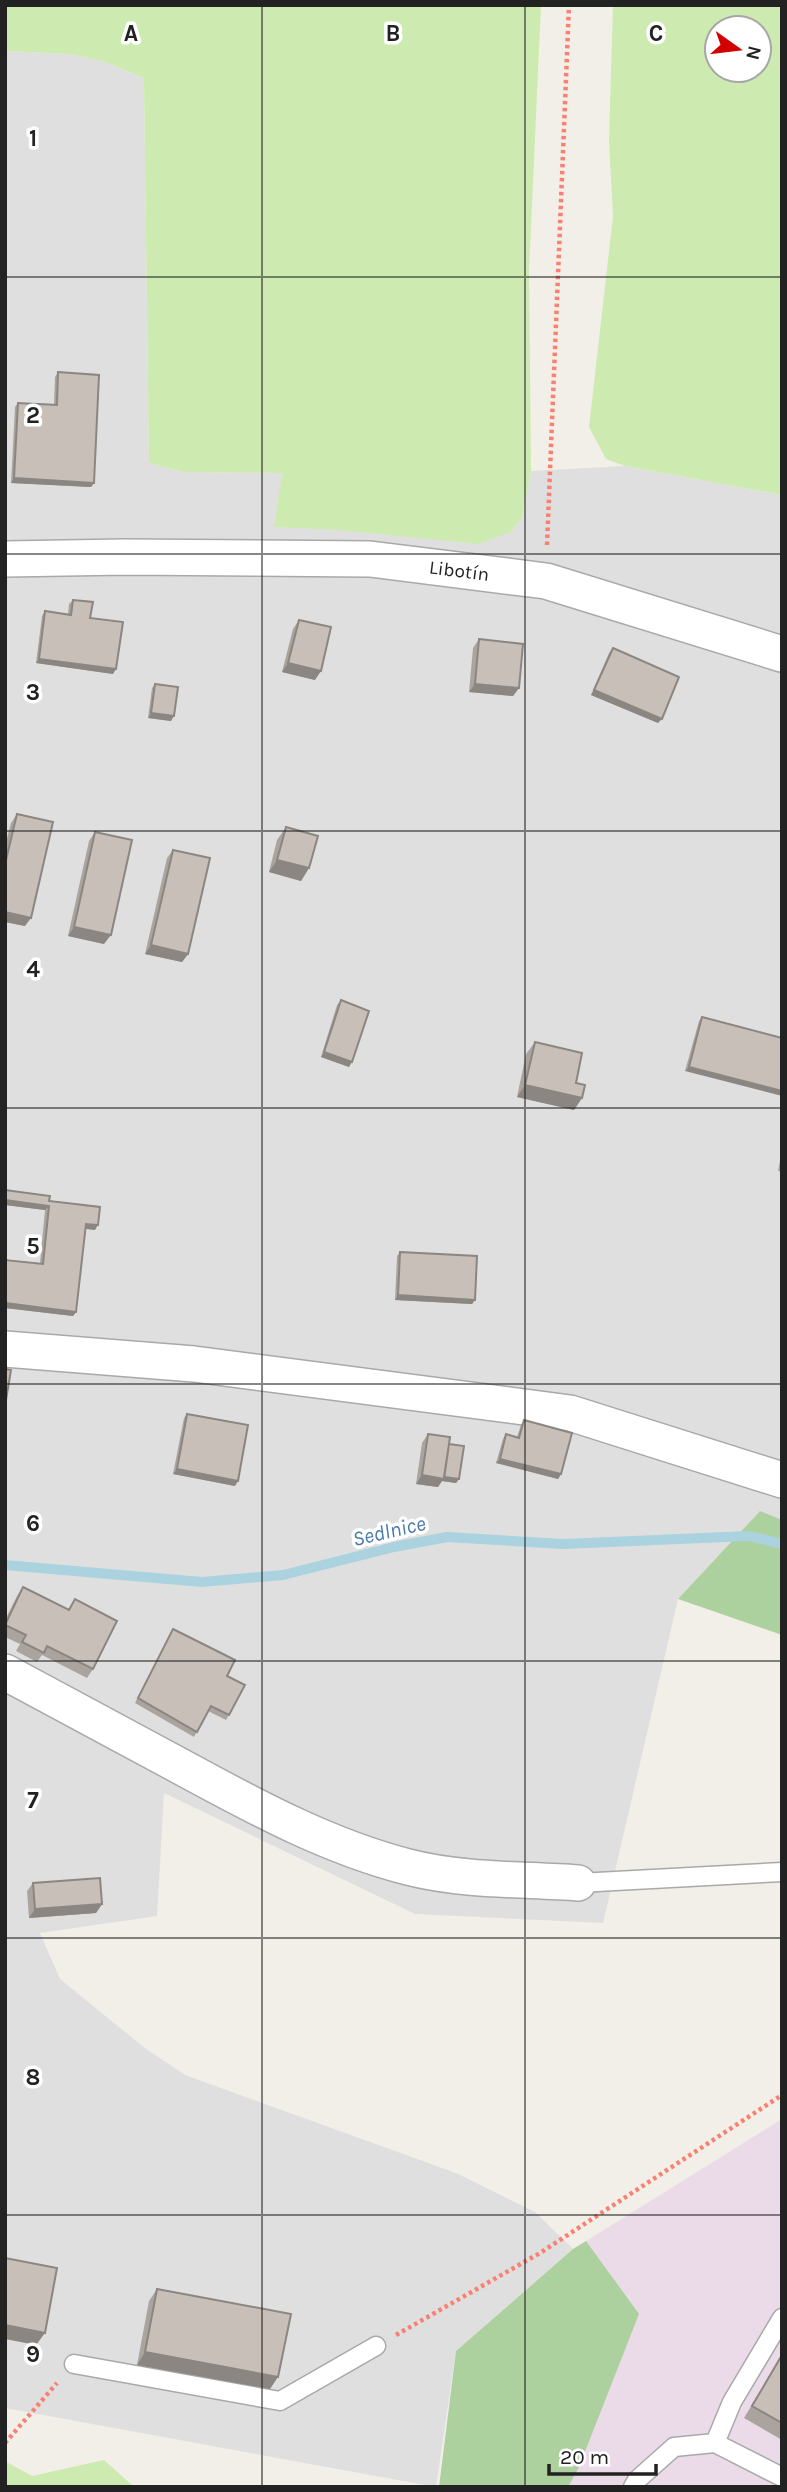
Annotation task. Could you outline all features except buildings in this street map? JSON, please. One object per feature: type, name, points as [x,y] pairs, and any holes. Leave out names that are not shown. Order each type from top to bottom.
[{"type":"street","name":"Libotín","points":[[5,559],[370,559],[546,581],[782,654]]},
{"type":"street","points":[[5,1349],[194,1364],[570,1413],[782,1480]]},
{"type":"street","points":[[5,1672],[258,1808],[315,1835],[374,1858],[448,1874],[578,1883]]},
{"type":"lane","points":[[578,1883],[782,1872]]},
{"type":"lane","points":[[715,2443],[732,2402],[782,2318]]},
{"type":"lane","points":[[74,2364],[280,2402],[376,2346]]},
{"type":"lane","points":[[633,2487],[637,2480],[674,2447],[715,2443],[782,2477]]},
{"type":"path","points":[[546,581],[569,5]]},
{"type":"path","points":[[376,2346],[540,2253],[782,2095]]},
{"type":"path","points":[[5,2443],[74,2364]]},
{"type":"shaded area","points":[[5,51],[68,54],[103,61],[144,78],[149,463],[183,472],[282,473],[275,527],[511,532],[522,518],[531,471],[625,466],[782,495],[782,1520],[759,1512],[678,1599],[603,1923],[415,1914],[164,1793],[157,1916],[40,1933],[60,1979],[146,2049],[185,2075],[456,2173],[535,2212],[573,2249],[456,2351],[436,2487],[5,2408]]},
{"type":"shaded area","points":[[782,2119],[782,2487],[491,2487],[586,2241]]},
{"type":"green space","points":[[5,5],[541,5],[529,271],[531,471],[522,518],[511,532],[478,544],[339,530],[274,527],[282,473],[183,472],[149,463],[144,78],[103,61],[68,54],[5,51]]},
{"type":"green space","points":[[613,5],[782,5],[782,495],[625,466],[606,459],[589,427],[613,216],[609,140]]},
{"type":"green space","points":[[760,1511],[782,1520],[782,1635],[678,1599]]},
{"type":"green space","points":[[586,2241],[639,2314],[579,2467],[568,2487],[439,2487],[456,2351],[573,2249]]},
{"type":"green space","points":[[104,2460],[134,2487],[5,2487],[5,2461],[32,2476]]},
{"type":"waterway","name":"Sedlnice","points":[[5,1565],[202,1582],[283,1575],[394,1547],[447,1537],[563,1544],[749,1536],[782,1544]]}]
